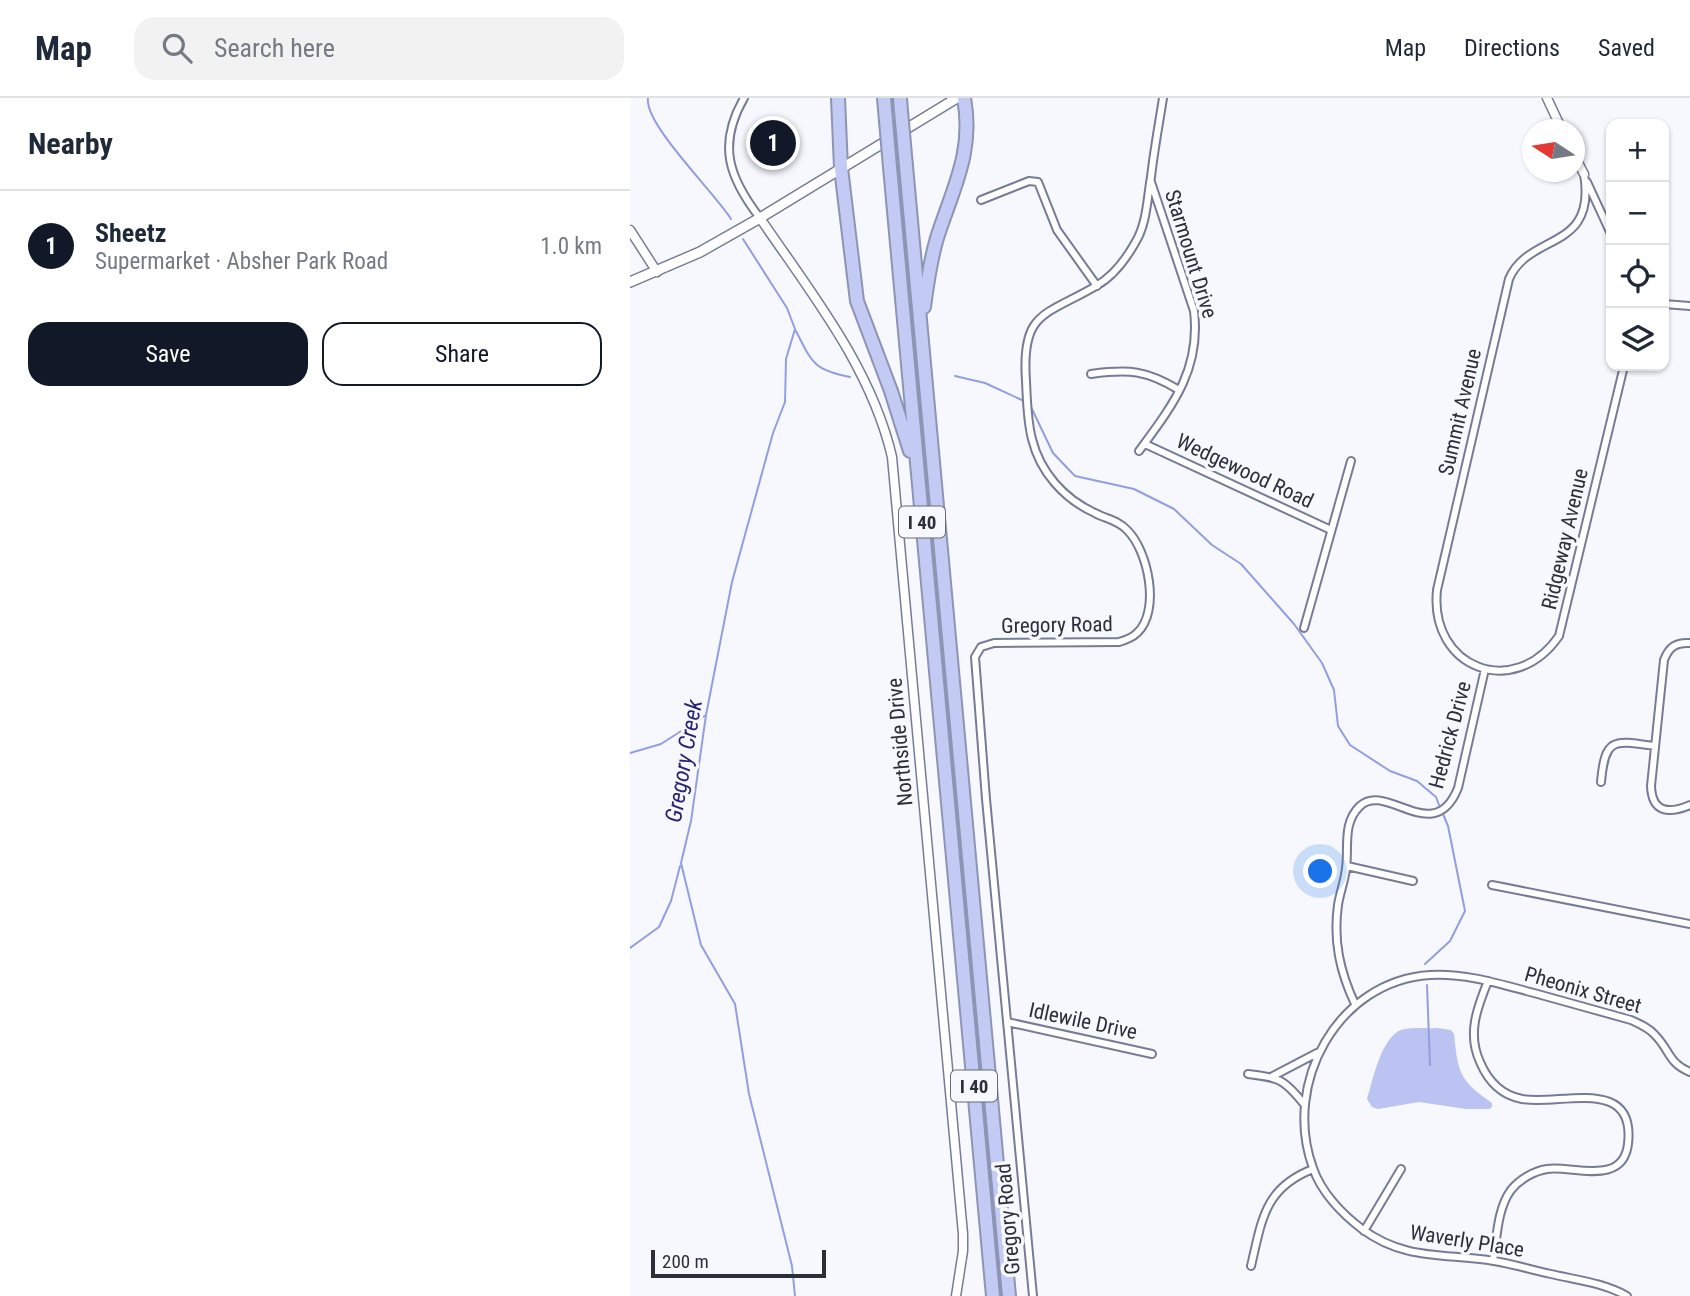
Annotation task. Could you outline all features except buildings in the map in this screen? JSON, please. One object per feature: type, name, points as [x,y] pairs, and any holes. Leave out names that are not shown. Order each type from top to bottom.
[{"type":"highway","points":[[838,98],[841,168],[856,301],[906,437],[917,485],[923,533]]},
{"type":"highway","name":"I 40","points":[[884,98],[993,1296]]},
{"type":"highway","points":[[923,349],[923,313],[928,276],[936,241],[967,143],[968,121],[964,98]]},
{"type":"highway","name":"I 40","points":[[901,104],[1009,1296]]},
{"type":"main road","points":[[630,282],[701,251],[760,218],[957,98]]},
{"type":"street","points":[[744,98],[731,126],[728,153],[737,183],[745,199],[760,218]]},
{"type":"street","name":"Gregory Road","points":[[1032,1296],[975,657],[981,647],[987,644],[1119,642],[1130,639],[1139,632],[1145,622],[1150,590],[1147,570],[1130,532],[1110,518],[1079,505],[1049,477],[1039,459],[1032,439],[1024,359],[1031,328],[1042,315],[1097,286],[1115,270],[1137,241],[1146,213],[1163,98]]},
{"type":"street","points":[[1547,98],[1557,119]]},
{"type":"street","points":[[1585,176],[1606,223]]},
{"type":"street","name":"Starmount Drive","points":[[1139,452],[1189,372],[1197,332],[1194,311],[1150,178]]},
{"type":"street","points":[[981,200],[1029,181],[1038,182],[1057,230],[1097,286]]},
{"type":"street","name":"Summit Avenue","points":[[1485,669],[1469,663],[1455,653],[1445,639],[1438,624],[1435,607],[1437,590],[1509,279],[1521,260],[1564,235],[1574,226],[1582,214],[1586,200],[1585,182]]},
{"type":"street","name":"Northside Drive","points":[[760,218],[851,354],[882,423],[892,457],[963,1234],[956,1296]]},
{"type":"street","points":[[630,230],[657,272]]},
{"type":"street","points":[[1669,304],[1690,306]]},
{"type":"street","points":[[1091,374],[1132,370],[1147,373],[1179,390]]},
{"type":"street","name":"Ridgeway Avenue","points":[[1485,669],[1502,671],[1520,668],[1549,650],[1559,636],[1623,371]]},
{"type":"street","name":"Wedgewood Road","points":[[1145,443],[1331,530]]},
{"type":"street","points":[[1304,628],[1351,461]]},
{"type":"street","points":[[1690,643],[1673,646],[1664,660],[1651,786],[1651,795],[1663,810],[1673,811],[1690,805]]},
{"type":"street","name":"Hedrick Drive","points":[[1355,1004],[1345,983],[1335,941],[1338,902],[1347,866],[1347,835],[1360,806],[1369,801],[1380,801],[1426,814],[1437,812],[1454,798],[1485,669]]},
{"type":"street","points":[[1601,782],[1604,755],[1614,745],[1626,741],[1654,746]]},
{"type":"street","points":[[1347,866],[1413,881]]},
{"type":"street","points":[[1492,885],[1690,924]]},
{"type":"street","name":"Pheonix Street","points":[[1355,1004],[1378,990],[1428,975],[1488,981],[1646,1026],[1657,1037],[1671,1060],[1690,1072]]},
{"type":"street","points":[[1488,981],[1475,1014],[1473,1035],[1477,1055],[1494,1085],[1521,1099],[1598,1098],[1611,1102],[1621,1110],[1628,1122],[1628,1145],[1624,1156],[1616,1165],[1606,1170],[1588,1172],[1548,1169],[1534,1172],[1511,1189],[1504,1202],[1493,1261]]},
{"type":"street","points":[[1248,1074],[1273,1076],[1318,1052],[1355,1004]]},
{"type":"street","name":"Idlewile Drive","points":[[1007,1022],[1152,1054]]},
{"type":"street","name":"Waverly Place","points":[[1318,1052],[1307,1081],[1304,1104],[1307,1143],[1313,1169],[1330,1198],[1345,1216],[1382,1242],[1423,1255],[1493,1261],[1601,1285],[1627,1296]]},
{"type":"street","points":[[1273,1076],[1294,1092],[1304,1104]]},
{"type":"street","points":[[1251,1266],[1269,1201],[1281,1187],[1296,1176],[1313,1169]]},
{"type":"street","points":[[1364,1231],[1401,1169]]},
{"type":"shaded area","points":[[1405,1029],[1451,1030],[1454,1034],[1462,1074],[1473,1088],[1492,1103],[1492,1107],[1466,1109],[1419,1102],[1378,1109],[1372,1107],[1367,1099],[1384,1047],[1390,1039]]},
{"type":"waterway","name":"Gregory Creek","points":[[648,98],[650,110],[668,141],[731,219]]},
{"type":"waterway","name":"Gregory Creek","points":[[743,239],[787,308],[795,329],[786,359],[785,402],[773,433],[732,582],[706,715],[691,821],[681,863],[701,945],[735,1004],[749,1094],[792,1266],[795,1296]]},
{"type":"waterway","points":[[796,331],[806,351],[821,368],[850,377]]},
{"type":"waterway","points":[[955,376],[985,383],[1024,401]]},
{"type":"waterway","points":[[1031,407],[1053,453],[1075,476],[1134,489],[1174,509],[1212,545],[1241,564],[1294,624],[1322,663],[1334,690],[1338,726],[1350,745],[1390,771],[1417,781],[1436,797],[1439,805]]},
{"type":"waterway","points":[[630,753],[661,744],[706,715]]},
{"type":"waterway","points":[[1425,964],[1450,941],[1465,911],[1448,826],[1443,814]]},
{"type":"waterway","points":[[630,948],[659,927],[671,901],[680,866]]},
{"type":"waterway","points":[[1427,985],[1430,1065]]},
{"type":"place","name":"Sheetz","points":[[773,143]]}]
